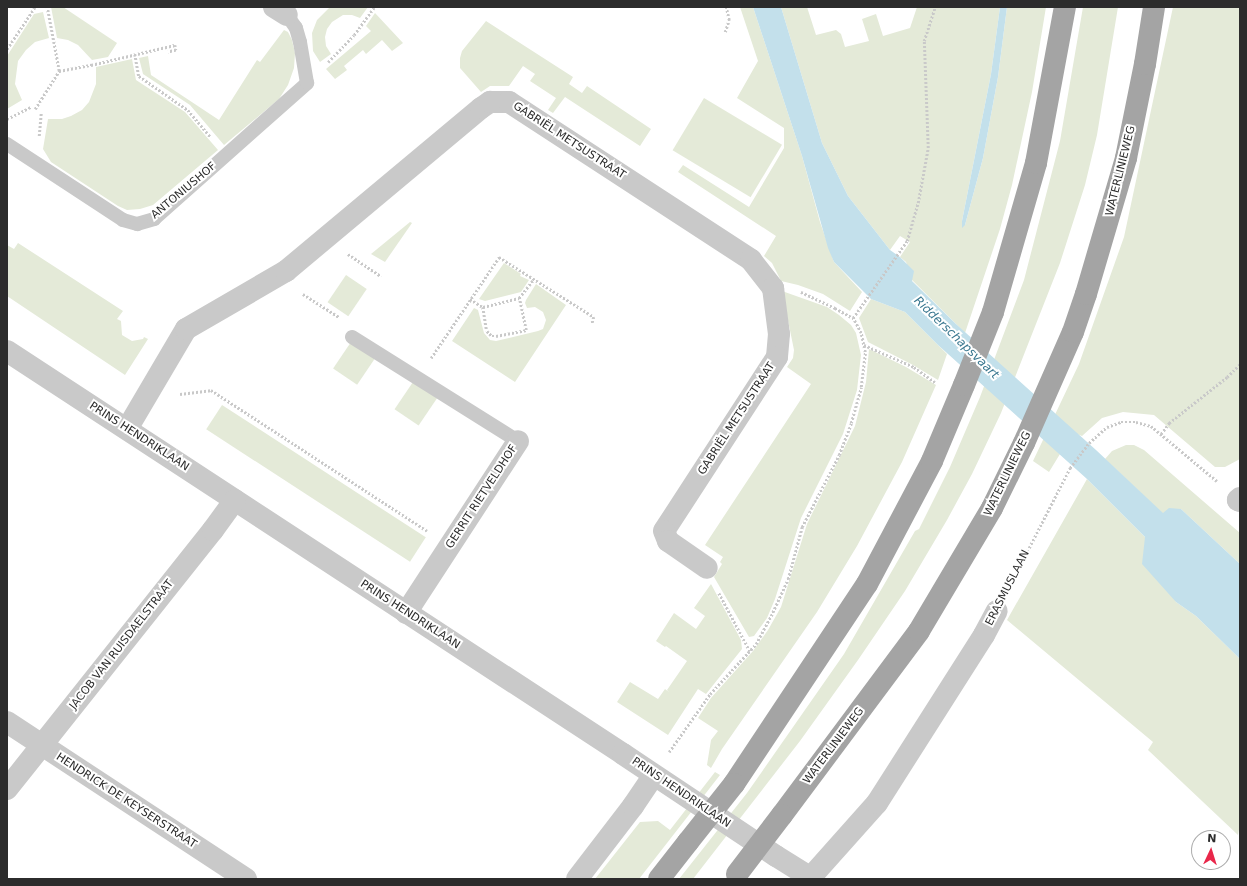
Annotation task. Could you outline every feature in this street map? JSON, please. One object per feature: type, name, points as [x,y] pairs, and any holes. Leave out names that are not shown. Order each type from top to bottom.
[{"type":"main road","points":[[659,879],[734,784],[867,584],[932,461],[993,312],[1036,163],[1065,7]]},
{"type":"main road","name":"WATERLINIEWEG","points":[[734,876],[782,815],[919,631],[992,508],[1024,443],[1073,332],[1086,294],[1126,158],[1145,64],[1154,7]]},
{"type":"street","name":"GABRIËL METSUSTRAAT","points":[[127,429],[186,329],[278,276],[481,108],[490,102],[509,102],[751,260],[773,288],[778,334],[777,357],[664,531],[668,541],[707,568]]},
{"type":"street","name":"PRINS HENDRIKLAAN","points":[[7,351],[812,878]]},
{"type":"street","name":"GERRIT RIETVELDHOF","points":[[406,613],[518,441]]},
{"type":"street","name":"JACOB VAN RUISDAELSTRAAT","points":[[7,789],[213,530],[235,500]]},
{"type":"street","name":"ERASMUSLAAN","points":[[812,878],[877,803],[984,635],[996,611]]},
{"type":"street","name":"HENDRICK DE KEYSERSTRAAT","points":[[7,722],[246,879]]},
{"type":"street","points":[[577,879],[633,806],[654,775]]},
{"type":"lane","points":[[281,11],[296,28],[307,83]]},
{"type":"lane","name":"ANTONIUSHOF","points":[[7,144],[123,220],[137,224],[154,219],[307,83]]},
{"type":"lane","name":"GERRIT RIETVELDHOF","points":[[352,337],[518,441]]},
{"type":"path","points":[[7,49],[35,7]]},
{"type":"path","points":[[35,110],[59,71],[47,7]]},
{"type":"path","points":[[307,83],[354,35],[374,7]]},
{"type":"path","points":[[725,32],[729,20],[726,7]]},
{"type":"path","points":[[853,318],[907,241],[918,203],[928,148],[924,41],[935,7]]},
{"type":"path","points":[[59,71],[175,45],[176,50],[168,52]]},
{"type":"path","points":[[135,54],[139,76],[188,110],[227,154]]},
{"type":"path","points":[[7,119],[31,106]]},
{"type":"path","points":[[324,239],[381,276]]},
{"type":"path","points":[[417,378],[499,257],[594,317],[592,324]]},
{"type":"path","points":[[278,276],[294,288],[348,322],[341,328],[352,337]]},
{"type":"path","points":[[470,299],[483,307],[519,298],[534,279]]},
{"type":"path","points":[[673,746],[710,694],[756,644],[780,598],[788,579],[802,527],[839,455],[851,423],[861,387],[864,352],[861,333],[853,318],[806,294],[785,288],[773,288]]},
{"type":"path","points":[[483,307],[487,331],[492,336],[526,330],[519,298]]},
{"type":"path","points":[[863,345],[914,367],[936,383]]},
{"type":"path","points":[[1161,434],[1169,423],[1227,377],[1240,364]]},
{"type":"path","points":[[146,398],[211,390],[451,546]]},
{"type":"path","name":"ERASMUSLAAN","points":[[996,611],[1070,468],[1089,443],[1107,427],[1120,422],[1136,422],[1151,426],[1239,500]]},
{"type":"path","points":[[707,568],[750,651]]},
{"type":"green space","points":[[51,7],[63,7],[117,43],[108,57],[92,60],[78,45],[68,40],[57,38]]},
{"type":"green space","points":[[330,7],[368,7],[360,18],[352,15],[343,15],[332,22],[327,29],[325,37],[326,46],[331,54],[320,62],[313,51],[312,33],[317,20]]},
{"type":"green space","points":[[740,7],[753,7],[802,156],[820,222],[834,262],[862,292],[850,311],[823,294],[798,285],[781,281],[772,263],[764,256],[776,236],[678,172],[683,165],[749,207],[784,148],[784,128],[737,98],[758,61]]},
{"type":"green space","points":[[781,7],[807,7],[816,35],[836,30],[841,34],[845,47],[869,41],[862,19],[876,14],[883,36],[910,28],[917,7],[1000,7],[991,74],[962,221],[965,225],[983,158],[998,77],[1007,7],[1046,7],[1032,92],[1012,185],[1000,229],[965,333],[912,280],[906,262],[900,257],[910,242],[900,236],[890,250],[848,196],[822,143]]},
{"type":"green space","points":[[1083,7],[1118,7],[1097,135],[1085,185],[1060,263],[1001,413],[972,474],[947,520],[905,591],[858,660],[800,741],[693,879],[679,879],[747,793],[844,654],[915,531],[919,529],[950,467],[980,397],[1024,280],[1060,141]]},
{"type":"green space","points":[[1173,7],[1240,7],[1240,459],[1225,467],[1215,467],[1154,415],[1123,412],[1102,418],[1082,436],[1077,434],[1060,454],[1049,472],[1033,461],[1079,364],[1124,237]]},
{"type":"green space","points":[[43,12],[49,38],[35,42],[26,50],[18,61],[15,84],[22,100],[7,109],[7,56],[34,14]]},
{"type":"green space","points":[[375,13],[403,43],[392,51],[382,40],[366,54],[363,50],[344,66],[347,70],[335,79],[326,69],[371,31],[366,26]]},
{"type":"green space","points":[[486,21],[573,77],[569,84],[582,93],[587,86],[651,129],[640,146],[565,97],[553,113],[548,110],[556,98],[530,81],[535,74],[523,66],[509,86],[490,86],[481,92],[460,68],[460,58],[462,51]]},
{"type":"green space","points":[[284,30],[288,32],[292,40],[295,53],[294,68],[288,85],[279,99],[224,145],[190,105],[143,74],[139,58],[148,56],[151,75],[219,120],[257,60],[260,62]]},
{"type":"green space","points":[[132,59],[136,80],[185,112],[218,150],[153,205],[140,209],[127,210],[118,206],[51,162],[43,149],[48,119],[62,119],[71,116],[82,110],[89,102],[96,84],[96,67]]},
{"type":"green space","points":[[704,98],[782,145],[751,197],[673,150]]},
{"type":"green space","points":[[410,222],[412,223],[385,262],[371,254]]},
{"type":"green space","points":[[18,243],[123,311],[117,319],[121,321],[122,335],[132,341],[143,339],[144,337],[148,339],[125,375],[7,296],[7,245],[14,249]]},
{"type":"green space","points":[[504,263],[521,274],[520,276],[529,280],[521,292],[485,301],[479,299]]},
{"type":"green space","points":[[346,275],[367,289],[348,316],[328,302]]},
{"type":"green space","points":[[536,284],[566,305],[515,382],[452,341],[474,308],[478,310],[484,333],[490,340],[496,341],[543,329],[546,320],[543,312],[535,307],[527,308],[525,303]]},
{"type":"green space","points":[[782,291],[827,307],[839,315],[851,325],[856,333],[861,355],[857,390],[843,434],[801,518],[775,599],[767,618],[754,636],[749,637],[714,577],[722,564],[720,562],[723,557],[705,545],[811,384],[787,367],[793,358],[794,350]]},
{"type":"green space","points":[[871,299],[905,312],[947,354],[938,380],[913,365],[868,342],[859,318]]},
{"type":"green space","points":[[351,342],[375,358],[357,385],[333,369]]},
{"type":"green space","points":[[869,349],[906,367],[936,385],[902,462],[857,546],[817,612],[722,749],[711,768],[707,765],[711,740],[718,731],[698,718],[711,698],[753,651],[768,630],[781,607],[807,524],[855,426],[866,382]]},
{"type":"green space","points":[[413,382],[437,398],[419,426],[395,409]]},
{"type":"green space","points":[[222,405],[426,537],[410,562],[206,429]]},
{"type":"green space","points":[[1126,445],[1134,445],[1144,450],[1240,533],[1240,564],[1181,509],[1163,514],[1105,459],[1112,451]]},
{"type":"green space","points":[[1087,479],[1145,537],[1176,602],[1196,616],[1240,659],[1240,824],[1238,835],[1148,750],[1153,742],[1007,620]]},
{"type":"green space","points":[[711,584],[741,640],[742,649],[706,694],[698,689],[668,735],[617,702],[630,682],[658,699],[665,689],[669,692],[667,690],[687,661],[666,646],[665,647],[656,641],[674,613],[696,629],[705,616],[694,608]]},
{"type":"green space","points":[[715,772],[720,775],[639,879],[595,879],[640,822],[658,821],[670,830]]},
{"type":"water","name":"Ridderschapsvaart","points":[[753,7],[781,7],[822,143],[848,196],[890,250],[900,257],[914,271],[912,281],[956,324],[1096,450],[1163,513],[1169,508],[1181,509],[1240,564],[1240,659],[1196,616],[1176,602],[1142,564],[1145,537],[1087,479],[938,345],[905,312],[871,299],[834,262],[828,248],[802,156]]},
{"type":"water","points":[[1000,7],[1007,7],[998,77],[983,158],[965,225],[962,228],[962,221],[991,74]]}]
